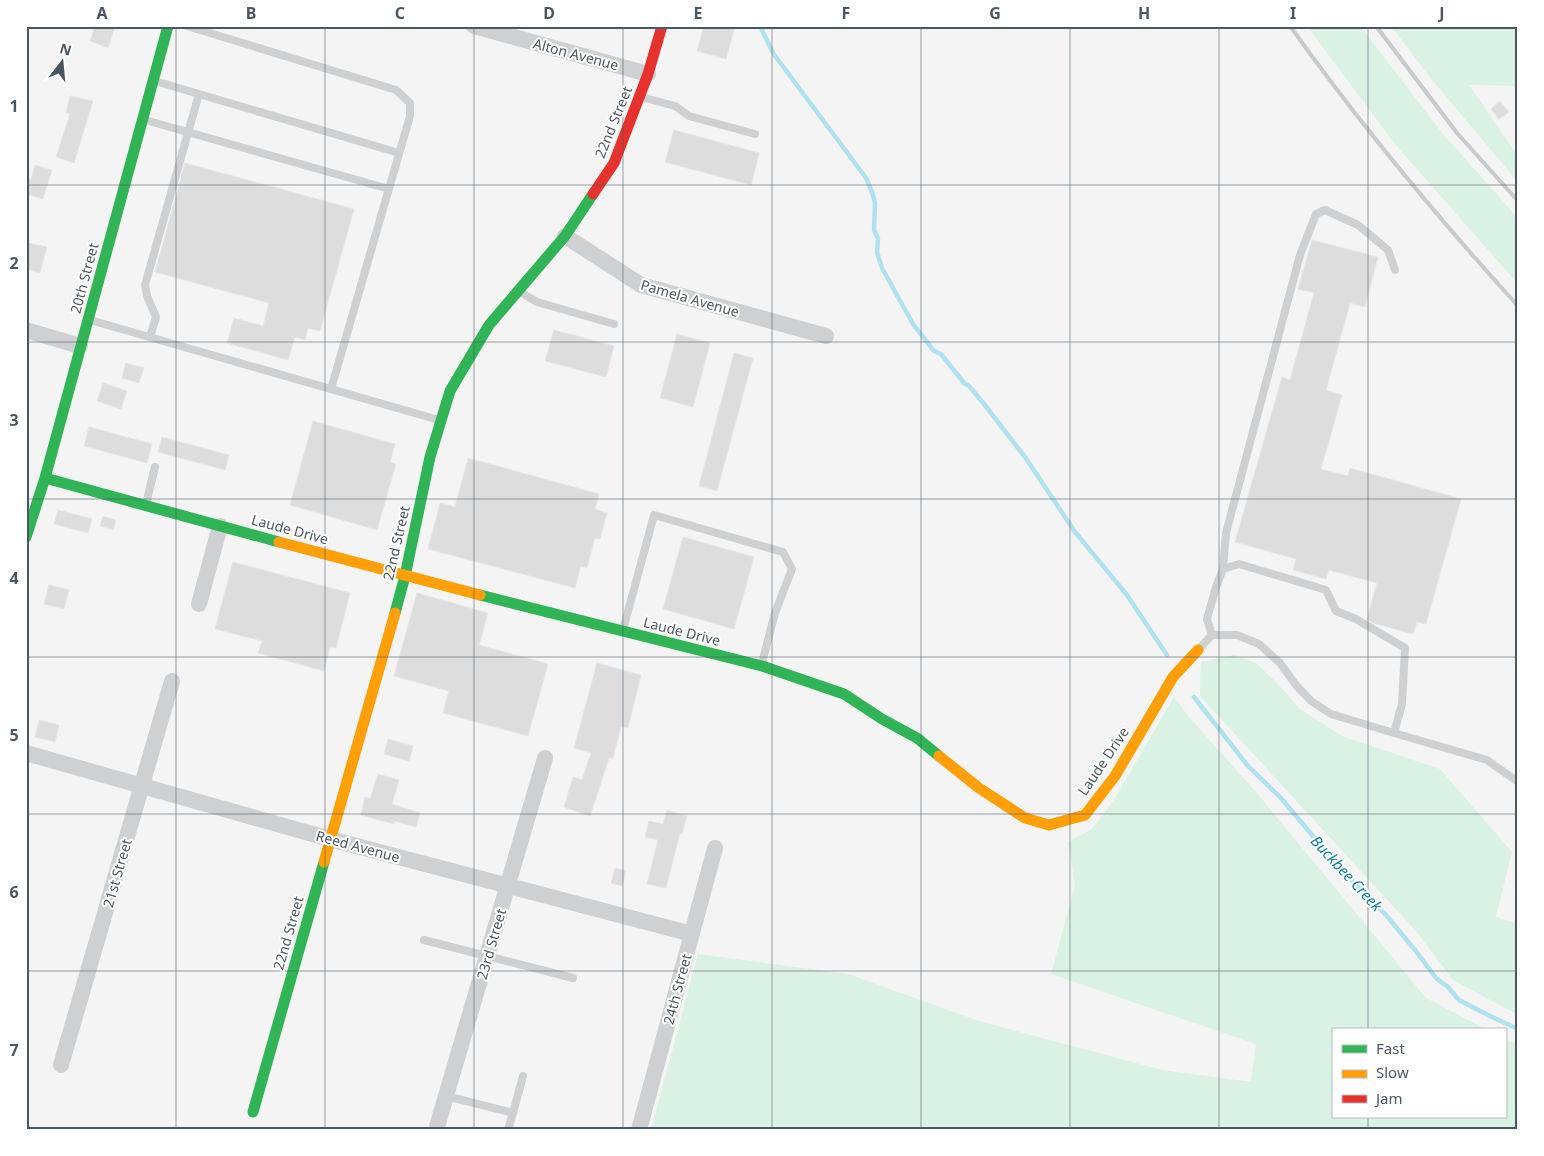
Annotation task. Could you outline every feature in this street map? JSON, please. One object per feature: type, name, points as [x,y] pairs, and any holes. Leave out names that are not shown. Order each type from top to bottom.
[{"type":"street","name":"20th Street","points":[[26,537],[45,478],[168,26]]},
{"type":"street","name":"Alton Avenue","points":[[474,26],[648,74]]},
{"type":"street","name":"22nd Street","points":[[253,1112],[405,576],[430,457],[450,391],[489,325],[565,236],[614,163],[648,74],[662,26]]},
{"type":"street","name":"Pamela Avenue","points":[[565,236],[641,285],[826,336]]},
{"type":"street","points":[[26,330],[80,346]]},
{"type":"street","name":"Laude Drive","points":[[45,478],[405,576],[762,666],[844,694],[882,719],[918,738],[979,788],[1024,818],[1049,825],[1085,815],[1115,776],[1173,676],[1198,650]]},
{"type":"street","points":[[198,604],[220,526]]},
{"type":"street","name":"21st Street","points":[[60,1065],[172,681]]},
{"type":"street","name":"Reed Avenue","points":[[26,753],[330,839],[692,934]]},
{"type":"street","name":"23rd Street","points":[[436,1130],[545,758]]},
{"type":"street","name":"24th Street","points":[[639,1130],[715,848]]},
{"type":"lane","points":[[187,26],[396,90],[410,102],[410,116],[331,389]]},
{"type":"lane","points":[[153,80],[400,152]]},
{"type":"lane","points":[[150,337],[156,317],[147,296],[145,285],[199,94]]},
{"type":"lane","points":[[640,96],[675,106],[690,116],[755,134]]},
{"type":"lane","points":[[143,119],[389,189]]},
{"type":"lane","points":[[1212,635],[1207,619],[1223,569],[1226,533],[1300,255],[1316,214],[1325,210],[1358,225],[1388,250],[1395,270]]},
{"type":"lane","points":[[518,291],[537,302],[614,324]]},
{"type":"lane","points":[[88,320],[441,421]]},
{"type":"lane","points":[[146,506],[155,467]]},
{"type":"lane","points":[[622,632],[654,515],[783,552],[792,569],[775,613],[762,666]]},
{"type":"lane","points":[[1223,569],[1239,564],[1326,590],[1336,611],[1356,618],[1405,648],[1402,704],[1394,733]]},
{"type":"lane","points":[[1198,650],[1212,635],[1237,635],[1259,644],[1280,663],[1296,685],[1311,701],[1331,714],[1487,760],[1518,782]]},
{"type":"lane","points":[[424,940],[573,978]]},
{"type":"lane","points":[[508,1130],[523,1076]]},
{"type":"lane","points":[[446,1096],[513,1112]]},
{"type":"green space","points":[[1307,26],[1360,26],[1443,134],[1518,218],[1518,284],[1395,144]]},
{"type":"green space","points":[[1391,26],[1518,26],[1518,86],[1469,85],[1518,156],[1518,182],[1432,80]]},
{"type":"green space","points":[[1234,655],[1256,663],[1300,709],[1342,736],[1440,769],[1512,852],[1496,917],[1518,924],[1518,1015],[1453,980],[1416,931],[1200,696],[1201,662]]},
{"type":"green space","points":[[1174,697],[1189,717],[1256,792],[1426,998],[1483,1028],[1332,1028],[1332,1118],[1506,1118],[1506,1039],[1518,1045],[1518,1130],[1512,1130],[1508,1126],[1508,1130],[651,1130],[698,954],[848,974],[979,1021],[1162,1070],[1251,1082],[1256,1044],[1051,974],[1075,885],[1068,842],[1092,829],[1114,800]]},
{"type":"building","points":[[95,26],[105,26],[114,29],[108,48],[90,41]]},
{"type":"building","points":[[704,26],[735,26],[726,59],[697,51]]},
{"type":"building","points":[[70,96],[93,101],[74,163],[56,157],[70,114],[66,113]]},
{"type":"building","points":[[1500,101],[1509,112],[1499,119],[1491,109]]},
{"type":"building","points":[[674,130],[759,153],[751,185],[665,162]]},
{"type":"building","points":[[185,163],[354,209],[320,331],[308,328],[305,340],[295,337],[288,360],[227,343],[234,318],[263,326],[269,303],[155,272]]},
{"type":"building","points":[[35,165],[52,170],[43,199],[26,194],[26,178],[31,179]]},
{"type":"building","points":[[1312,240],[1378,257],[1365,307],[1350,303],[1326,390],[1342,395],[1321,469],[1348,476],[1350,468],[1461,499],[1426,624],[1417,622],[1413,634],[1373,623],[1367,619],[1377,583],[1329,570],[1326,579],[1293,570],[1296,559],[1235,542],[1282,377],[1290,380],[1314,293],[1298,289]]},
{"type":"building","points":[[29,243],[47,247],[40,273],[26,269],[26,252]]},
{"type":"building","points":[[554,330],[614,346],[606,377],[545,361]]},
{"type":"building","points":[[677,334],[710,343],[693,407],[660,398]]},
{"type":"building","points":[[734,353],[753,358],[717,491],[699,486]]},
{"type":"building","points":[[126,363],[144,368],[139,383],[122,378]]},
{"type":"building","points":[[103,383],[127,391],[121,409],[97,401]]},
{"type":"building","points":[[313,421],[395,444],[390,462],[396,464],[377,530],[290,505]]},
{"type":"building","points":[[89,427],[152,444],[147,463],[84,446]]},
{"type":"building","points":[[162,437],[229,455],[225,470],[158,452]]},
{"type":"building","points":[[468,458],[599,494],[595,509],[607,513],[600,539],[595,538],[587,568],[581,566],[575,588],[428,549],[440,503],[455,507]]},
{"type":"building","points":[[58,510],[92,519],[88,533],[54,524]]},
{"type":"building","points":[[103,516],[116,520],[113,530],[100,526]]},
{"type":"building","points":[[683,537],[754,557],[734,629],[663,609]]},
{"type":"building","points":[[233,562],[350,593],[336,648],[330,647],[324,671],[258,653],[262,641],[215,629]]},
{"type":"building","points":[[49,585],[69,590],[64,609],[44,604]]},
{"type":"building","points":[[417,593],[488,613],[479,645],[548,664],[528,736],[443,713],[449,691],[394,676]]},
{"type":"building","points":[[597,663],[641,675],[628,728],[621,726],[613,758],[609,758],[590,816],[564,807],[573,777],[582,780],[591,753],[574,748]]},
{"type":"building","points":[[39,720],[59,725],[55,742],[35,737]]},
{"type":"building","points":[[388,739],[413,746],[409,761],[384,754]]},
{"type":"building","points":[[378,774],[399,780],[392,804],[420,813],[416,827],[395,821],[394,824],[361,815],[365,797],[370,799]]},
{"type":"building","points":[[667,810],[687,816],[682,834],[680,833],[666,888],[647,884],[658,840],[645,837],[649,821],[663,824]]},
{"type":"building","points":[[615,868],[626,871],[622,886],[611,883]]},
{"type":"waterway","points":[[760,26],[773,53],[866,178],[875,203],[874,230],[878,239],[877,252],[882,268],[913,324],[934,351],[941,354],[964,383],[969,386],[1025,457],[1075,532],[1127,595],[1167,655]]},
{"type":"waterway","name":"Buckbee Creek","points":[[1194,697],[1248,766],[1280,797],[1340,868],[1386,915],[1436,978],[1448,987],[1459,1000],[1518,1029]]},
{"type":"railway","points":[[1290,26],[1344,99],[1400,169],[1518,306]]},
{"type":"railway","points":[[1376,26],[1457,133],[1518,201]]},
{"type":"traffic: fast","points":[[26,537],[45,478],[168,26]]},
{"type":"traffic: fast","points":[[395,613],[405,576],[430,457],[450,391],[489,325],[565,236],[593,194]]},
{"type":"traffic: fast","points":[[45,478],[279,542]]},
{"type":"traffic: fast","points":[[480,595],[762,666],[844,694],[882,719],[917,738],[939,756]]},
{"type":"traffic: fast","points":[[253,1112],[324,862]]},
{"type":"traffic: slow","points":[[279,542],[480,595]]},
{"type":"traffic: slow","points":[[324,862],[395,613]]},
{"type":"traffic: slow","points":[[939,756],[979,788],[1025,818],[1049,825],[1085,815],[1115,776],[1173,677],[1198,650]]},
{"type":"traffic: jam","points":[[593,194],[614,163],[648,74],[662,26]]}]
